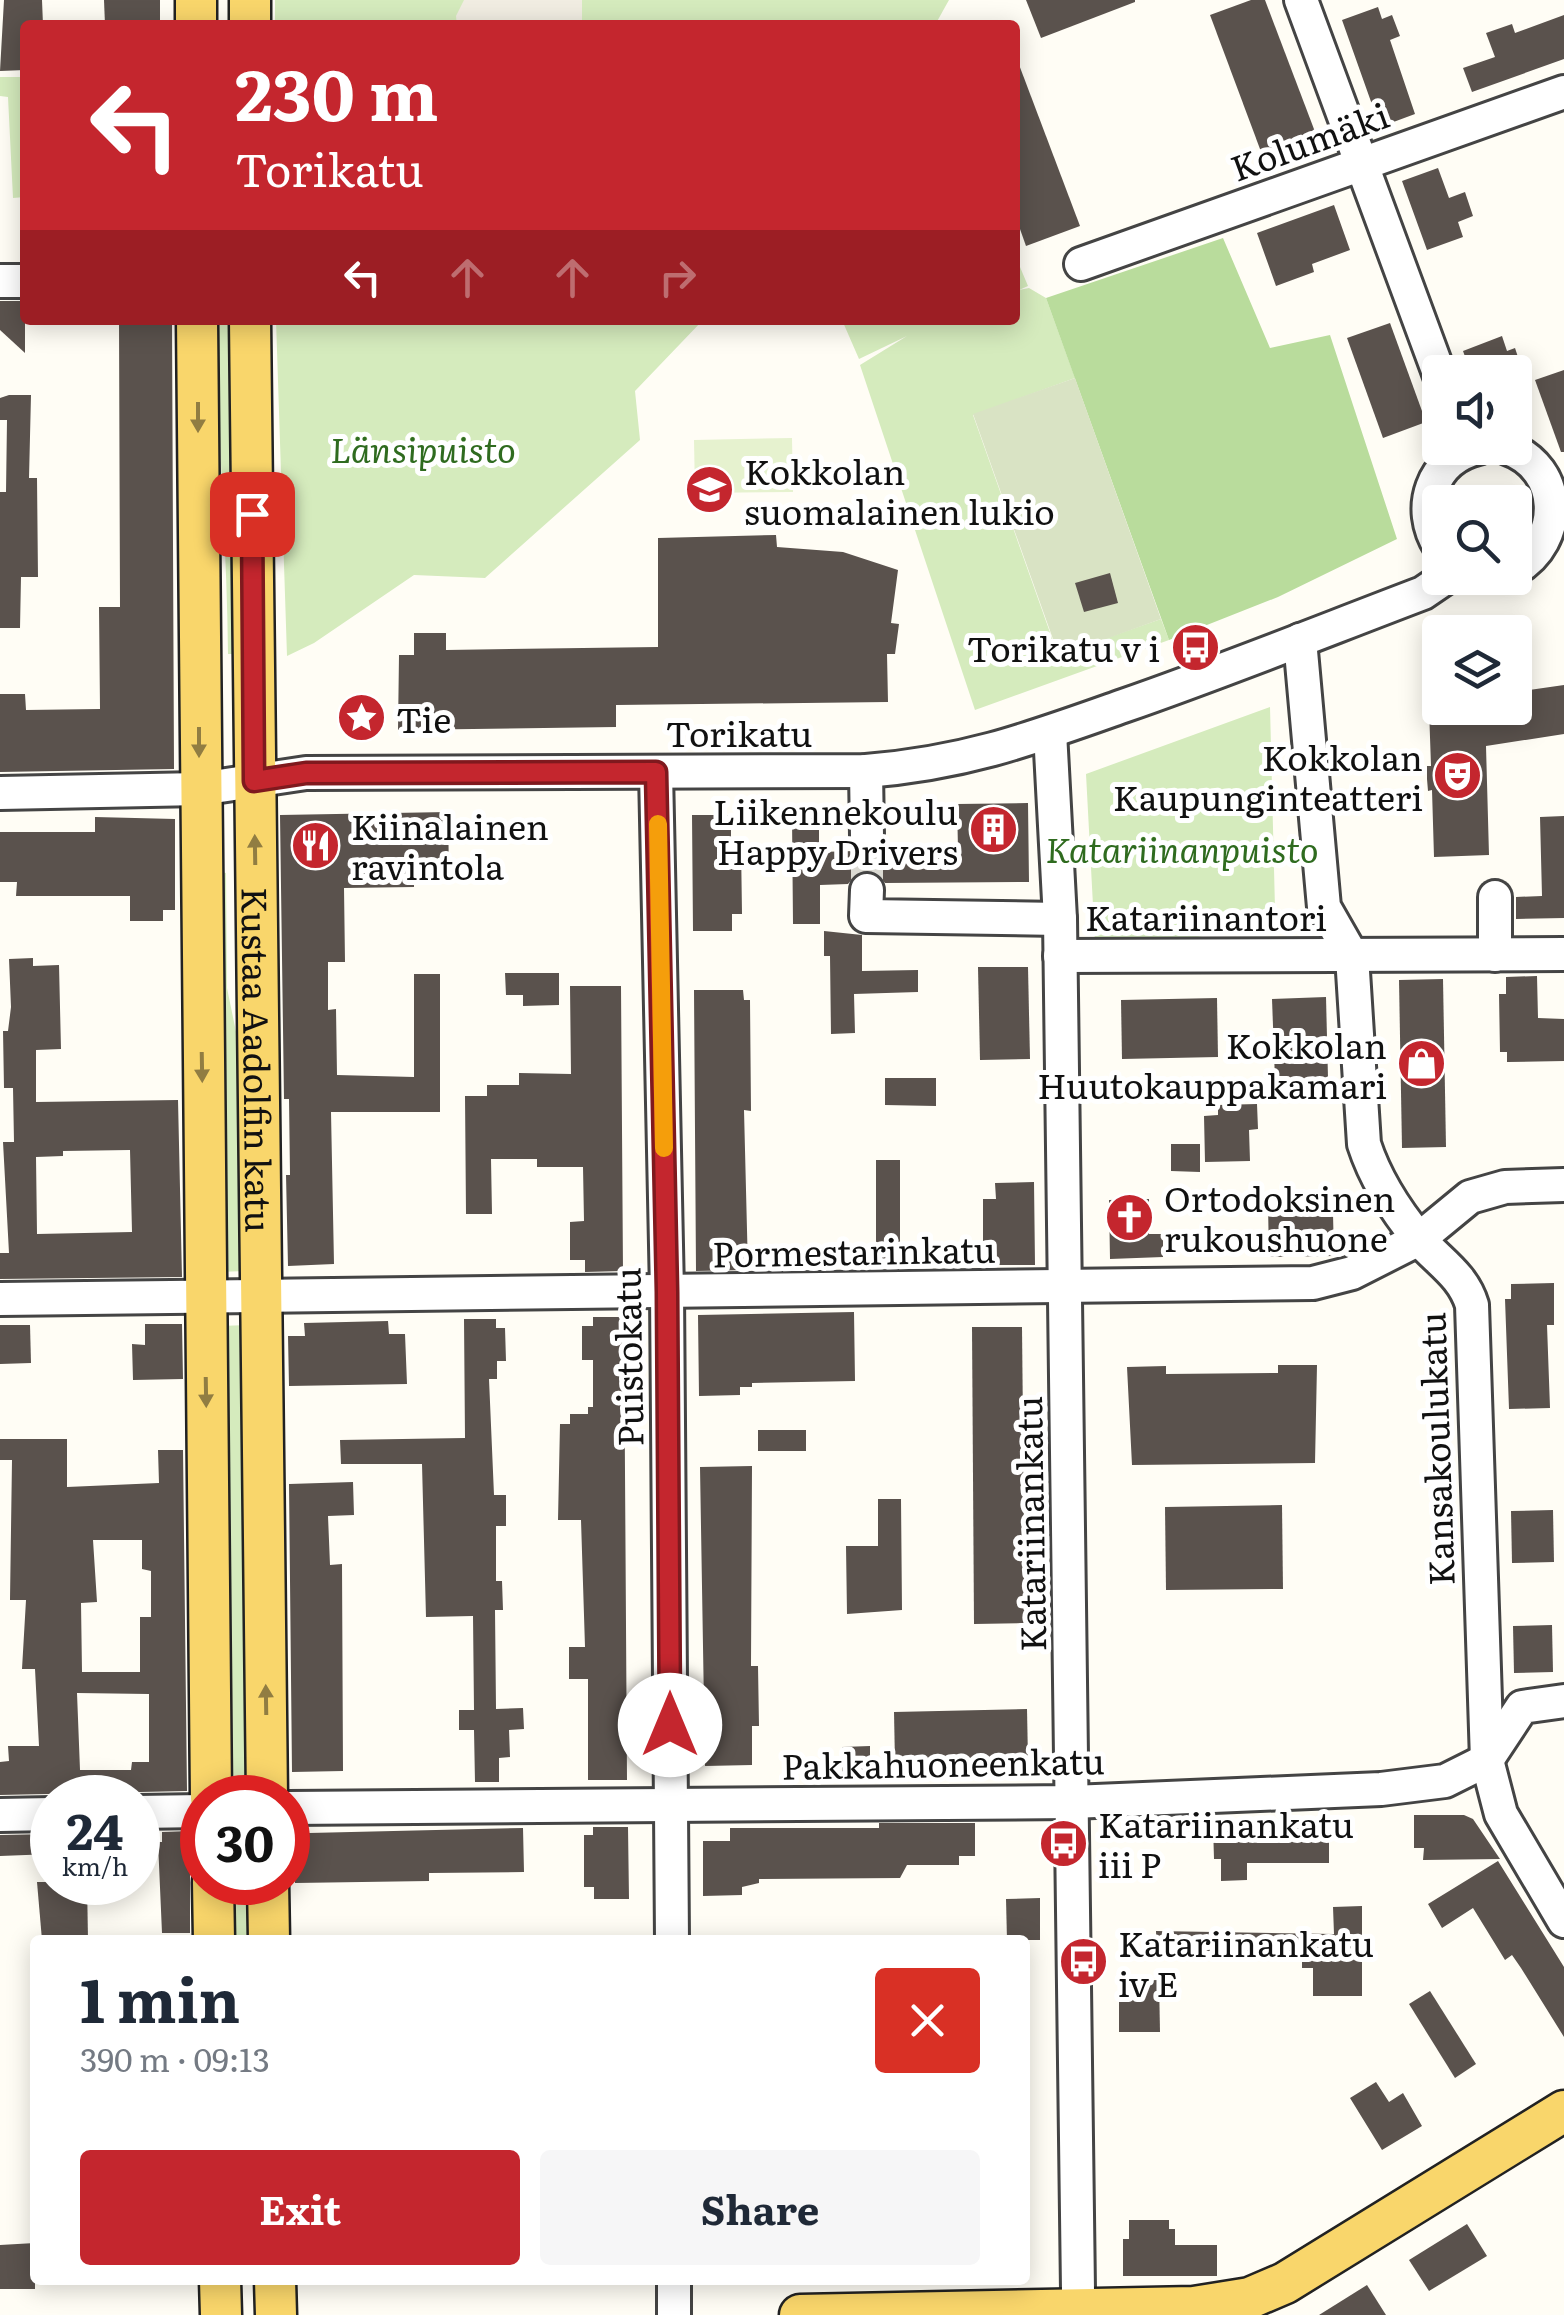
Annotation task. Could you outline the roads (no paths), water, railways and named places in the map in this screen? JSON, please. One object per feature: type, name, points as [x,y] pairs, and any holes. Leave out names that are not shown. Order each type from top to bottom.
[{"type":"main road","name":"Kustaa Aadolfin katu","points":[[198,325],[211,1775]]},
{"type":"main road","name":"Kustaa Aadolfin katu","points":[[250,325],[267,1775]]},
{"type":"main road","points":[[213,1905],[214,1935]]},
{"type":"main road","points":[[268,1905],[269,1935]]},
{"type":"main road","points":[[800,2315],[1082,2312],[1194,2307],[1250,2298],[1286,2283],[1564,2111]]},
{"type":"main road","points":[[220,2285],[220,2315]]},
{"type":"main road","points":[[275,2285],[276,2315]]},
{"type":"street","points":[[1301,0],[1432,355]]},
{"type":"street","name":"Kolumäki","points":[[1081,264],[1564,92]]},
{"type":"street","points":[[1532,460],[1556,476],[1555,510],[1548,540],[1532,558]]},
{"type":"street","name":"Torikatu","points":[[0,794],[200,789],[306,773],[866,770],[936,766],[1050,732],[1422,593]]},
{"type":"street","name":"Kansakoulukatu","points":[[1300,640],[1324,907],[1352,956],[1364,1144],[1372,1171],[1419,1238],[1466,1285],[1472,1305],[1488,1760],[1501,1814],[1564,1921]]},
{"type":"street","name":"Katariinankatu","points":[[1050,732],[1060,919],[1078,2291],[1082,2312]]},
{"type":"street","points":[[866,770],[868,836]]},
{"type":"street","name":"Puistokatu","points":[[656,772],[667,1292],[672,1935]]},
{"type":"street","points":[[867,890],[866,916],[1060,919]]},
{"type":"street","points":[[1494,896],[1495,955]]},
{"type":"street","name":"Katariinantori","points":[[1060,956],[1564,954]]},
{"type":"street","name":"Pormestarinkatu","points":[[0,1298],[1313,1283],[1352,1273],[1419,1238],[1470,1198],[1504,1187],[1564,1185]]},
{"type":"street","points":[[1488,1760],[1522,1707],[1564,1701]]},
{"type":"street","name":"Pakkahuoneenkatu","points":[[310,1808],[1072,1802],[1381,1789],[1445,1781],[1488,1760]]},
{"type":"street","points":[[0,1815],[30,1814]]},
{"type":"street","points":[[674,2285],[674,2315]]},
{"type":"tunnel","points":[[867,836],[867,890]]},
{"type":"place","name":"Kokkolan suomalainen lukio","points":[[709,490]]},
{"type":"place","name":"Torikatu v i","points":[[1195,647]]},
{"type":"place","name":"Tie","points":[[361,718]]},
{"type":"place","name":"Kokkolan Kaupunginteatteri","points":[[1458,776]]},
{"type":"place","name":"Liikennekoulu Happy Drivers","points":[[993,830]]},
{"type":"place","name":"Kiinalainen ravintola","points":[[316,845]]},
{"type":"place","name":"Kokkolan Huutokauppakamari","points":[[1422,1064]]},
{"type":"place","name":"Ortodoksinen rukoushuone","points":[[1129,1217]]},
{"type":"place","name":"Katariinankatu iii P","points":[[1063,1843]]},
{"type":"place","name":"Katariinankatu iv E","points":[[1083,1962]]},
{"type":"park label","name":"Länsipuisto","points":[[423,448]]},
{"type":"park label","name":"Katariinanpuisto","points":[[1182,848]]}]
